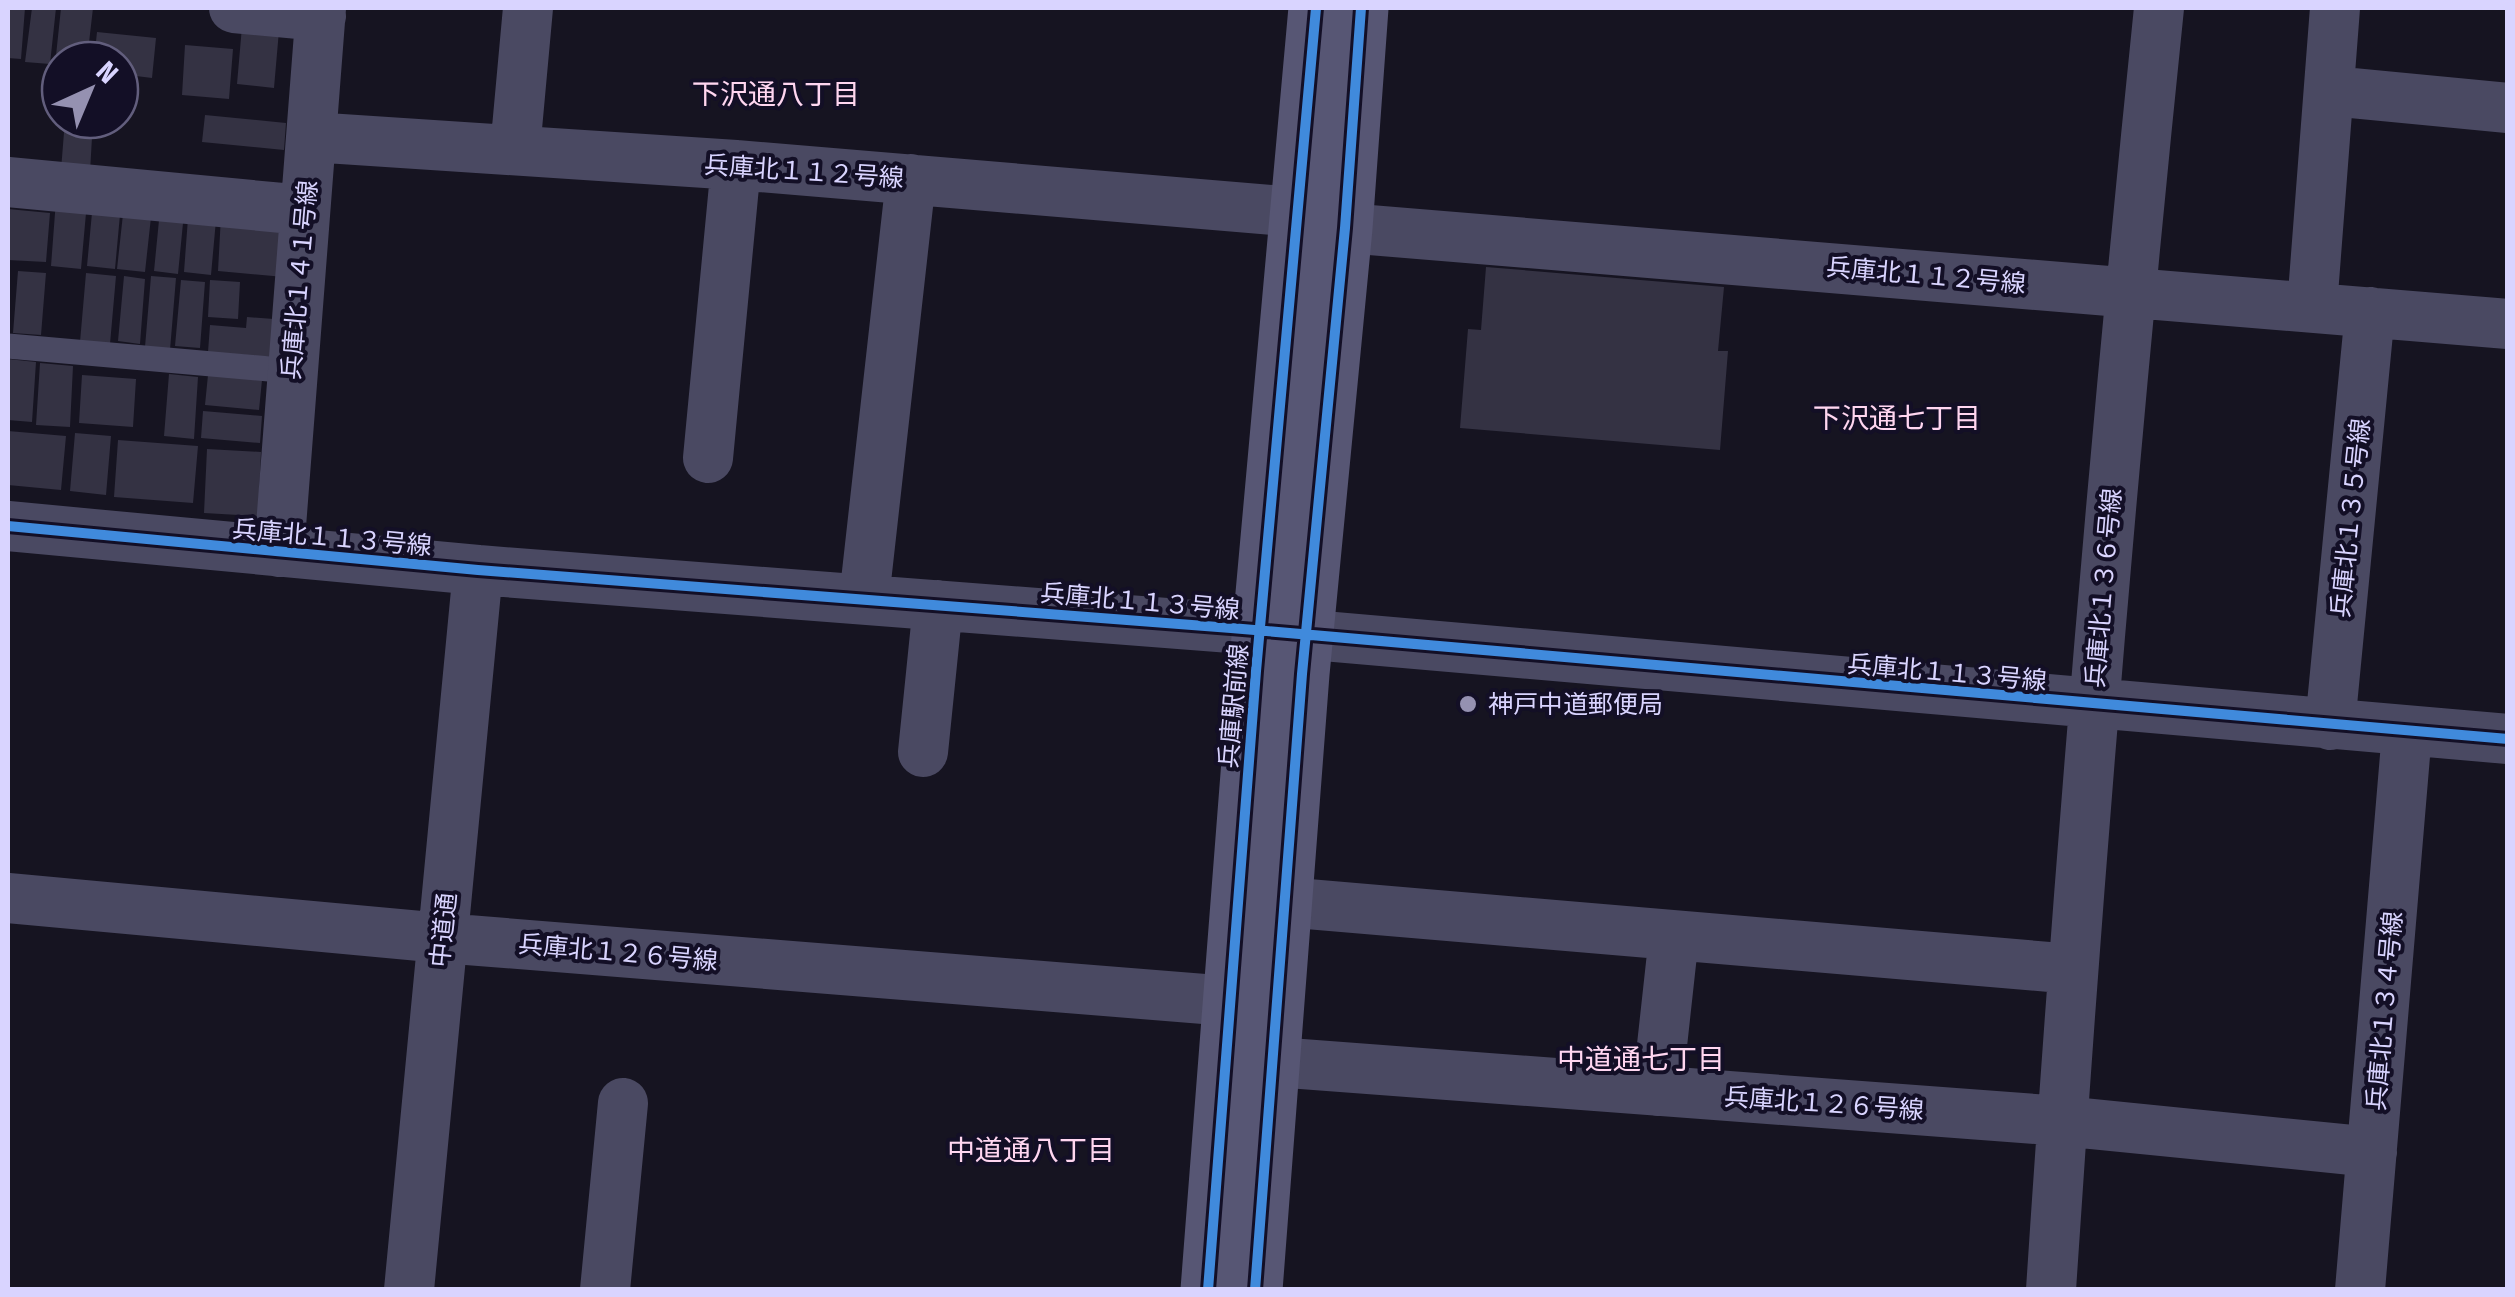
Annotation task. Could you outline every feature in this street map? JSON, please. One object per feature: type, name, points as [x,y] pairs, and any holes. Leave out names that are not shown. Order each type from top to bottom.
[{"type":"street","points":[[234,8],[321,12]]},
{"type":"street","points":[[515,150],[528,8]]},
{"type":"street","name":"兵庫駅前線","points":[[1316,8],[1320,220]]},
{"type":"street","name":"兵庫駅前線","points":[[1208,1290],[1229,1001],[1282,633],[1320,220],[1361,8]]},
{"type":"street","name":"兵庫北１３６号線","points":[[2051,1290],[2093,704],[2159,8]]},
{"type":"street","points":[[2312,307],[2335,8]]},
{"type":"street","name":"兵庫北１４１号線","points":[[279,552],[321,12]]},
{"type":"street","points":[[2330,91],[2508,108]]},
{"type":"street","name":"兵庫北１１２号線","points":[[312,137],[911,179],[1320,220],[2508,324]]},
{"type":"street","points":[[708,458],[736,165]]},
{"type":"street","points":[[864,599],[911,179]]},
{"type":"street","points":[[8,182],[304,210]]},
{"type":"street","name":"兵庫北１３５号線","points":[[2330,725],[2370,312]]},
{"type":"street","name":"兵庫北１１３号線","points":[[8,526],[478,570],[1282,633],[2508,739]]},
{"type":"street","name":"中道通","points":[[409,1290],[478,570]]},
{"type":"street","points":[[923,752],[938,605]]},
{"type":"street","name":"兵庫駅前線","points":[[1255,1290],[1284,902],[1282,633]]},
{"type":"street","name":"兵庫北１３４号線","points":[[2360,1290],[2407,732]]},
{"type":"street","name":"兵庫北１２６号線","points":[[8,898],[442,938],[1229,1001]]},
{"type":"street","points":[[1284,902],[2073,969]]},
{"type":"street","points":[[1657,1091],[1674,936]]},
{"type":"street","name":"兵庫北１２６号線","points":[[1274,1062],[2062,1121],[2372,1152]]},
{"type":"street","points":[[605,1290],[623,1104]]},
{"type":"lane","points":[[8,346],[292,370]]},
{"type":"building","points":[[8,8],[25,8],[21,59],[8,58]]},
{"type":"building","points":[[32,8],[56,8],[53,40],[40,40],[40,63],[25,62]]},
{"type":"building","points":[[61,8],[93,8],[89,40],[58,40]]},
{"type":"building","points":[[243,15],[280,19],[274,88],[237,84]]},
{"type":"building","points":[[97,32],[156,38],[152,78],[140,76],[140,40],[96,40]]},
{"type":"building","points":[[185,45],[233,49],[229,99],[182,95]]},
{"type":"building","points":[[205,115],[286,123],[284,150],[202,142]]},
{"type":"building","points":[[63,140],[92,140],[90,172],[61,170]]},
{"type":"building","points":[[56,200],[87,202],[81,269],[51,266]]},
{"type":"building","points":[[93,202],[121,204],[115,269],[87,266]]},
{"type":"building","points":[[124,205],[152,208],[145,272],[117,269]]},
{"type":"building","points":[[8,209],[50,213],[46,262],[8,260]]},
{"type":"building","points":[[160,210],[184,213],[178,274],[154,271]]},
{"type":"building","points":[[221,216],[289,222],[284,277],[218,271]]},
{"type":"building","points":[[188,218],[216,220],[211,275],[184,272]]},
{"type":"building","points":[[1486,267],[1724,287],[1718,351],[1728,351],[1720,450],[1460,428],[1468,329],[1481,330]]},
{"type":"building","points":[[18,271],[46,273],[41,335],[13,333]]},
{"type":"building","points":[[86,273],[116,276],[110,344],[80,342]]},
{"type":"building","points":[[124,276],[145,279],[140,344],[118,341]]},
{"type":"building","points":[[151,276],[176,278],[170,350],[145,347]]},
{"type":"building","points":[[181,280],[205,282],[200,348],[175,346]]},
{"type":"building","points":[[210,280],[240,282],[238,319],[208,317]]},
{"type":"building","points":[[247,317],[274,319],[271,357],[208,352],[210,325],[246,328]]},
{"type":"building","points":[[8,359],[36,362],[32,422],[8,420]]},
{"type":"building","points":[[40,363],[73,366],[70,427],[36,425]]},
{"type":"building","points":[[169,374],[198,377],[194,439],[164,436]]},
{"type":"building","points":[[82,375],[136,379],[133,427],[79,423]]},
{"type":"building","points":[[208,375],[262,380],[259,410],[205,405]]},
{"type":"building","points":[[203,411],[262,416],[260,443],[201,438]]},
{"type":"building","points":[[8,431],[66,436],[61,490],[8,485]]},
{"type":"building","points":[[75,433],[111,436],[106,495],[70,491]]},
{"type":"building","points":[[118,440],[198,446],[193,503],[114,497]]},
{"type":"building","points":[[207,449],[261,452],[258,516],[204,513]]},
{"type":"cycle path","points":[[1208,1290],[1256,671],[1316,8]]},
{"type":"cycle path","points":[[1255,1290],[1302,674],[1345,228],[1361,8]]},
{"type":"cycle path","points":[[8,526],[478,570],[1231,628],[2508,739]]},
{"type":"place","name":"神戸中道郵便局","points":[[1468,704]]},
{"type":"district","name":"下沢通八丁目","points":[[776,94]]},
{"type":"district","name":"下沢通七丁目","points":[[1897,418]]},
{"type":"district","name":"中道通七丁目","points":[[1641,1059]]},
{"type":"district","name":"中道通八丁目","points":[[1031,1150]]}]
